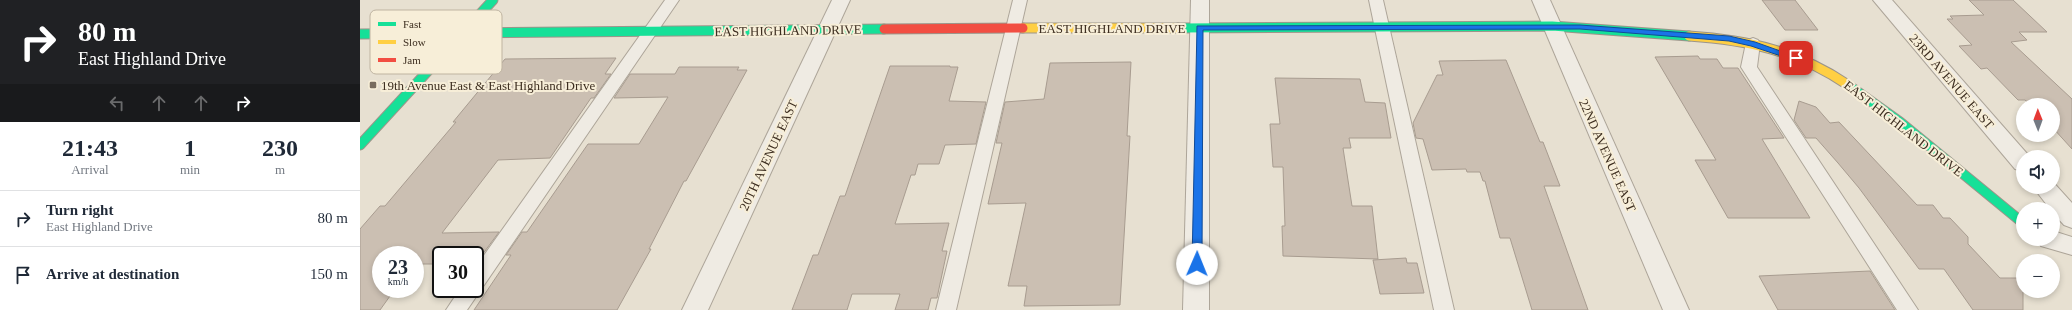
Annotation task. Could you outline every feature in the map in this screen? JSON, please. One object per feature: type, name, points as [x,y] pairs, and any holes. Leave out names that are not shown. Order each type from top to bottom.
[{"type":"street","points":[[484,10],[493,0]]},
{"type":"street","name":"20TH AVENUE EAST","points":[[695,310],[841,0]]},
{"type":"street","points":[[1196,310],[1200,0]]},
{"type":"street","name":"22ND AVENUE EAST","points":[[1541,0],[1676,310]]},
{"type":"street","name":"23RD AVENUE EAST","points":[[1882,0],[2016,155]]},
{"type":"street","name":"EAST HIGHLAND DRIVE","points":[[502,33],[1013,28],[1552,26],[1729,39],[1752,43],[1807,63],[1844,82],[1900,122],[2016,217]]},
{"type":"street","name":"EAST HIGHLAND DRIVE","points":[[360,34],[370,34]]},
{"type":"street","points":[[360,145],[425,74]]},
{"type":"street","points":[[2050,194],[2072,220]]},
{"type":"street","points":[[2060,242],[2072,246]]},
{"type":"lane","points":[[484,270],[672,0]]},
{"type":"lane","points":[[946,310],[1020,0]]},
{"type":"lane","points":[[1376,0],[1444,310]]},
{"type":"lane","points":[[1752,43],[1749,67],[1908,310]]},
{"type":"lane","points":[[456,310],[465,298]]},
{"type":"building","points":[[1762,0],[1795,0],[1818,30],[1785,30]]},
{"type":"building","points":[[1969,0],[2013,0],[2047,32],[2019,32],[2027,40],[2011,42],[2072,99],[2072,149],[2060,136],[2060,98],[2016,98],[1987,68],[1981,69],[1959,46],[1972,45],[1947,19],[1953,19],[1950,16],[1984,15]]},
{"type":"building","points":[[1698,56],[1700,59],[1717,59],[1723,68],[1738,68],[1784,138],[1762,139],[1810,218],[1728,218],[1695,160],[1716,160],[1655,57]]},
{"type":"building","points":[[616,58],[605,74],[611,74],[594,98],[591,98],[550,158],[498,160],[442,233],[499,232],[484,252],[484,246],[432,246],[432,264],[424,264],[424,246],[372,246],[372,298],[389,298],[380,310],[360,310],[360,229],[380,206],[385,206],[456,122],[453,122],[493,74],[502,74],[502,63],[505,59]]},
{"type":"building","points":[[1506,60],[1540,142],[1543,142],[1560,186],[1544,186],[1588,310],[1532,310],[1510,238],[1500,238],[1485,181],[1483,181],[1480,172],[1467,172],[1466,169],[1432,170],[1423,139],[1416,138],[1413,123],[1437,75],[1443,75],[1439,61]]},
{"type":"building","points":[[1131,62],[1127,136],[1130,136],[1120,305],[1024,306],[1027,286],[1008,286],[1026,203],[988,204],[1002,143],[996,143],[1005,102],[1044,99],[1050,63]]},
{"type":"building","points":[[890,66],[958,67],[949,101],[986,102],[976,144],[945,145],[939,164],[918,164],[915,175],[911,175],[895,224],[949,223],[942,251],[947,251],[937,298],[931,298],[928,310],[895,310],[900,294],[852,294],[847,310],[792,310],[813,255],[818,255],[840,196],[845,196]]},
{"type":"building","points":[[679,67],[739,67],[737,70],[747,70],[686,181],[684,181],[649,249],[651,249],[617,310],[474,310],[482,298],[484,298],[484,295],[511,255],[506,255],[522,232],[527,232],[588,144],[639,144],[668,97],[614,98],[630,74],[675,74]]},
{"type":"building","points":[[1275,78],[1360,79],[1365,102],[1385,103],[1391,138],[1349,138],[1351,148],[1343,148],[1352,206],[1372,206],[1378,259],[1283,256],[1282,226],[1285,226],[1283,167],[1273,167],[1270,124],[1280,124]]},
{"type":"building","points":[[1799,101],[1816,107],[1830,123],[1839,122],[1917,205],[1933,205],[1943,218],[1950,218],[1968,237],[1968,244],[2000,278],[2016,278],[2016,298],[2023,298],[2023,310],[1973,310],[1944,269],[1919,269],[1859,188],[1816,138],[1806,138],[1794,120]]},
{"type":"building","points":[[1406,258],[1407,263],[1417,263],[1424,293],[1380,294],[1373,260]]},
{"type":"building","points":[[1870,271],[1895,310],[1778,310],[1759,276]]},
{"type":"traffic: fast","points":[[484,10],[493,0]]},
{"type":"traffic: fast","points":[[1178,28],[1552,26],[1689,36]]},
{"type":"traffic: fast","points":[[502,33],[884,29]]},
{"type":"traffic: fast","points":[[360,34],[370,34]]},
{"type":"traffic: fast","points":[[360,145],[425,74]]},
{"type":"traffic: fast","points":[[1848,85],[1900,122],[2016,217]]},
{"type":"traffic: slow","points":[[1023,28],[1178,28]]},
{"type":"traffic: slow","points":[[1689,36],[1714,37],[1744,41],[1759,45],[1791,55],[1807,62],[1822,69],[1848,85]]},
{"type":"traffic: jam","points":[[884,29],[1023,28]]},
{"type":"place","name":"19th Avenue East & East Highland Drive","points":[[373,85]]},
{"type":"route","points":[[1197,264],[1200,28],[1580,27],[1729,39],[1752,43],[1796,58]]}]
